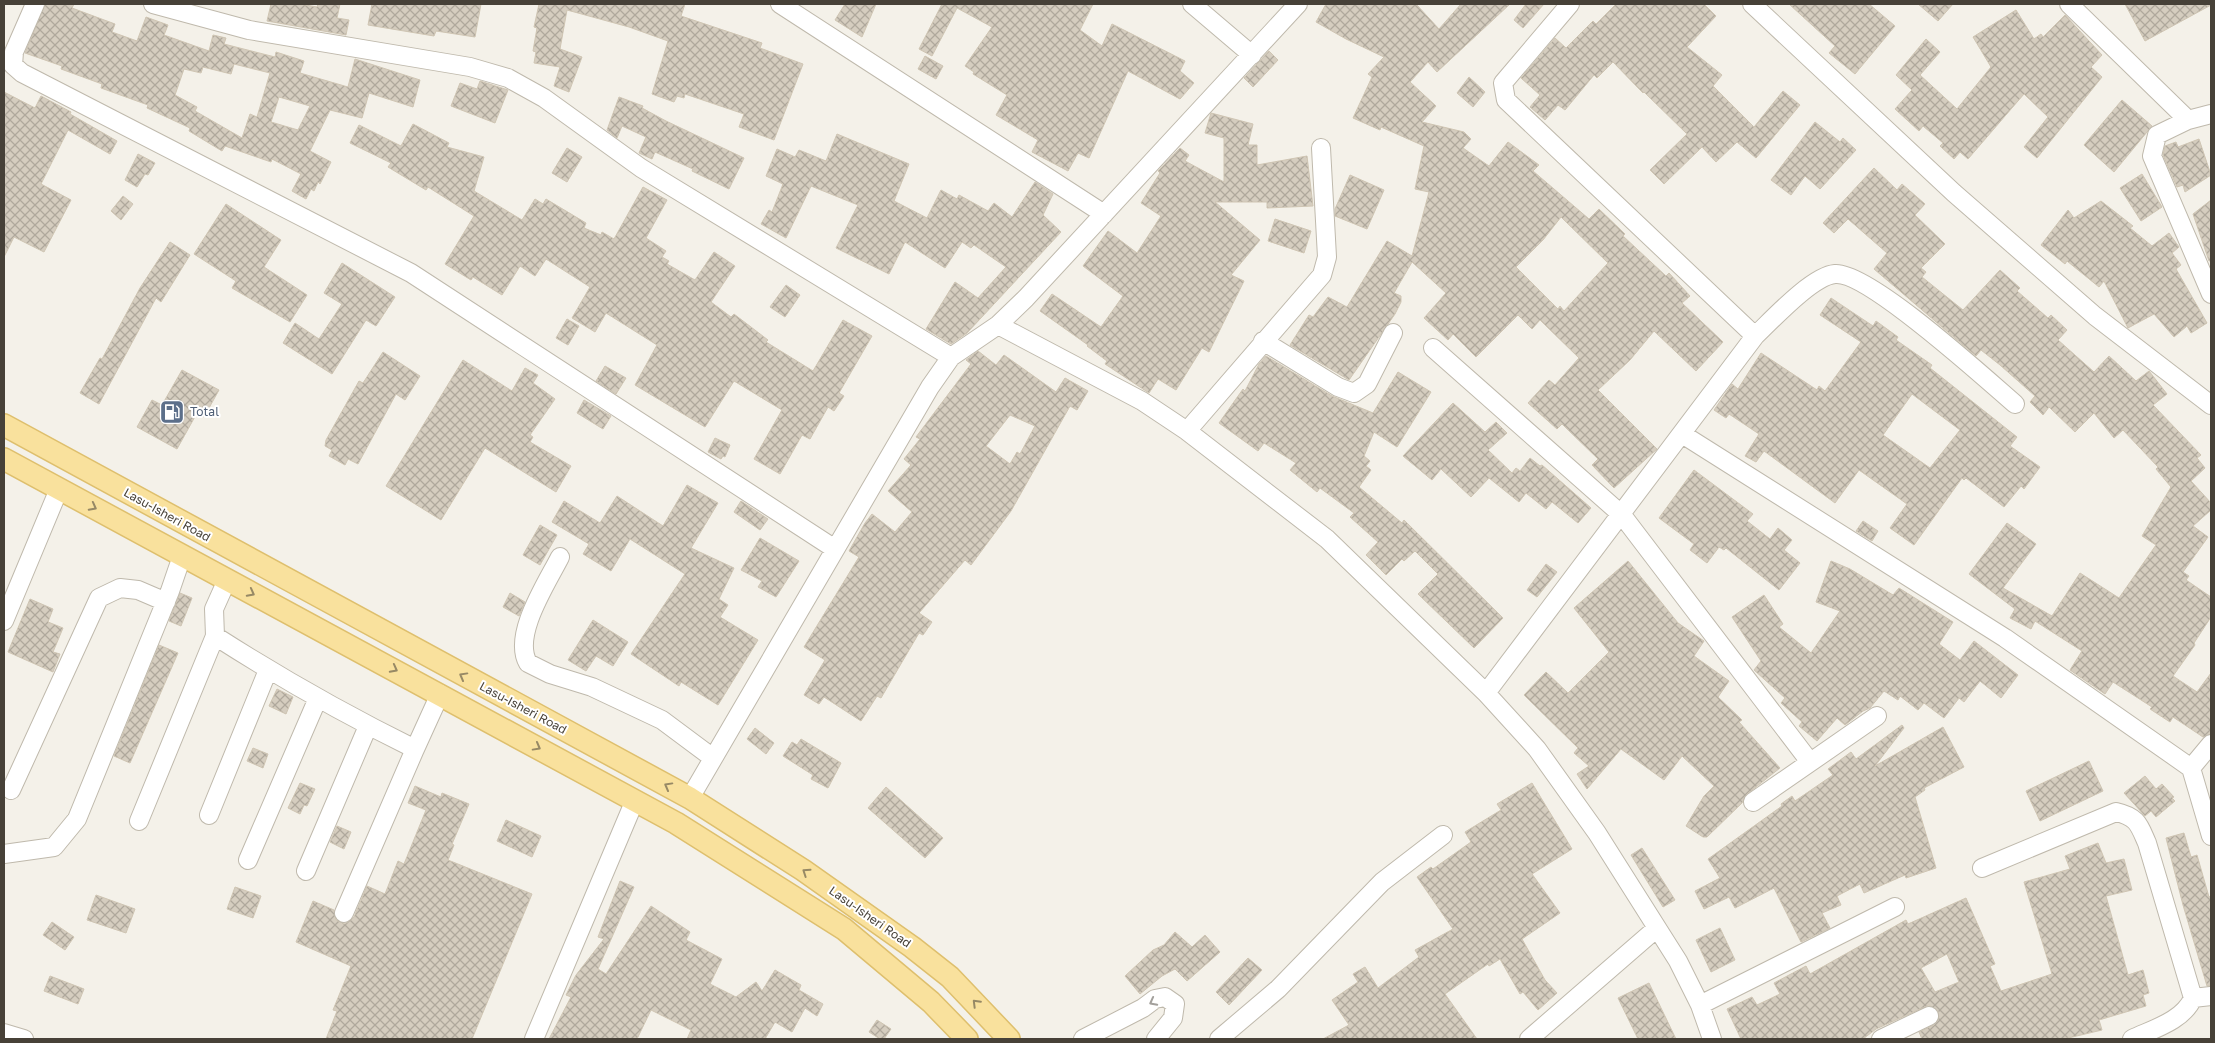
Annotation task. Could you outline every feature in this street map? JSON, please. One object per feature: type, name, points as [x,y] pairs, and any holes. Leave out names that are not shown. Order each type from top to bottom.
[{"type":"main road","name":"Lasu-Isheri Road","points":[[4,426],[690,798],[804,870],[912,947],[950,977],[1009,1039]]},
{"type":"main road","name":"Lasu-Isheri Road","points":[[4,459],[676,823],[844,929],[931,1002],[967,1039]]},
{"type":"street","points":[[35,4],[14,52],[13,65],[22,73],[412,273],[834,549]]},
{"type":"street","points":[[153,4],[249,30],[470,67],[508,78],[544,98],[641,168],[951,357]]},
{"type":"street","points":[[780,4],[1104,214]]},
{"type":"street","points":[[1192,4],[1252,55]]},
{"type":"street","points":[[690,798],[834,549],[930,387],[951,357],[998,325],[1104,214],[1298,4]]},
{"type":"street","points":[[1570,4],[1503,82],[1506,100],[1755,336]]},
{"type":"street","points":[[1752,4],[1968,206],[2095,316],[2211,404]]},
{"type":"street","points":[[2069,4],[2188,120]]},
{"type":"street","points":[[2211,114],[2188,120],[2157,135],[2152,156],[2211,294]]},
{"type":"street","points":[[1187,431],[1322,275],[1327,257],[1321,148]]},
{"type":"street","points":[[1486,693],[1755,336],[1794,299],[1814,284],[1835,274],[1850,277],[1866,285],[1930,330],[2015,404]]},
{"type":"street","points":[[998,325],[1142,400],[1187,431],[1327,539],[1486,693],[1537,749],[1597,832],[1657,928],[1700,1005],[1712,1039]]},
{"type":"street","points":[[1263,341],[1338,387],[1354,393],[1367,384],[1393,333]]},
{"type":"street","points":[[1434,348],[1622,515],[1810,762]]},
{"type":"street","points":[[1682,434],[2005,638],[2191,768],[2211,836]]},
{"type":"street","points":[[4,621],[59,490]]},
{"type":"street","points":[[4,854],[54,847],[78,819],[166,602],[182,556]]},
{"type":"street","points":[[560,557],[529,620],[523,649],[528,663],[550,674],[592,687],[662,720],[713,758]]},
{"type":"street","points":[[140,821],[214,636],[214,609],[227,580]]},
{"type":"street","points":[[11,790],[99,598],[120,588],[138,590],[166,602]]},
{"type":"street","points":[[214,636],[268,670],[368,726],[415,749]]},
{"type":"street","points":[[209,815],[268,670]]},
{"type":"street","points":[[344,913],[440,694]]},
{"type":"street","points":[[248,860],[318,698]]},
{"type":"street","points":[[1753,802],[1877,716]]},
{"type":"street","points":[[306,871],[368,726]]},
{"type":"street","points":[[2191,768],[2211,744]]},
{"type":"street","points":[[534,1039],[635,800]]},
{"type":"street","points":[[1982,868],[2116,812],[2128,814],[2136,820],[2148,843],[2194,998],[2188,1010],[2178,1017],[2132,1039]]},
{"type":"street","points":[[1219,1039],[1278,989],[1382,882],[1443,835]]},
{"type":"street","points":[[1700,1005],[1895,907]]},
{"type":"street","points":[[1529,1039],[1657,928]]},
{"type":"street","points":[[2194,998],[2211,996]]},
{"type":"street","points":[[1083,1039],[1143,1008],[1155,999],[1165,997],[1175,1004],[1174,1014],[1156,1039]]},
{"type":"street","points":[[1881,1039],[1928,1016]]},
{"type":"street","points":[[4,1033],[24,1039]]},
{"type":"building","points":[[45,4],[74,4],[72,8],[115,24],[112,32],[137,41],[146,17],[168,25],[164,35],[209,51],[213,35],[226,38],[224,44],[275,57],[276,52],[304,61],[300,73],[348,87],[355,59],[420,80],[413,107],[369,93],[362,118],[330,110],[310,151],[331,162],[320,184],[318,182],[314,191],[311,189],[306,199],[292,191],[301,174],[272,159],[271,162],[225,146],[222,151],[189,131],[190,128],[147,108],[148,105],[101,88],[102,84],[61,69],[62,66],[25,53]],"holes":[[[234,64],[270,73],[257,117],[250,114],[242,138],[195,111],[197,107],[175,95],[184,69],[201,73],[203,67],[231,74]],[[279,97],[310,106],[298,130],[271,122]]]},
{"type":"building","points":[[271,4],[300,4],[317,7],[318,4],[340,4],[337,18],[349,20],[346,35],[267,21]]},
{"type":"building","points":[[372,4],[481,4],[475,37],[436,31],[434,36],[368,25]]},
{"type":"building","points":[[539,4],[685,4],[681,16],[762,43],[760,48],[803,64],[774,140],[739,127],[744,114],[685,94],[684,98],[677,96],[674,102],[652,94],[668,41],[629,27],[567,10],[560,49],[582,57],[569,92],[554,86],[560,67],[534,63],[536,52],[533,51],[537,28],[534,27]]},
{"type":"building","points":[[845,4],[876,4],[862,37],[835,20]]},
{"type":"building","points":[[942,4],[1093,4],[1080,30],[1102,46],[1112,24],[1185,61],[1180,71],[1194,83],[1180,99],[1128,71],[1089,158],[1078,153],[1068,171],[1032,152],[1038,140],[996,115],[1007,95],[973,74],[974,72],[965,66],[992,27],[957,8],[932,56],[919,49]]},
{"type":"building","points":[[1326,4],[1416,4],[1439,29],[1461,4],[1510,4],[1437,72],[1428,62],[1410,82],[1436,106],[1422,122],[1464,132],[1471,139],[1463,148],[1489,166],[1508,142],[1539,165],[1533,171],[1589,219],[1599,209],[1625,234],[1623,236],[1666,276],[1669,273],[1690,296],[1682,303],[1723,342],[1696,371],[1654,331],[1630,360],[1598,390],[1657,449],[1614,488],[1592,465],[1598,459],[1562,424],[1557,429],[1528,403],[1549,380],[1555,385],[1579,358],[1540,320],[1532,329],[1518,315],[1476,357],[1453,334],[1448,340],[1424,318],[1446,293],[1412,262],[1394,293],[1401,296],[1401,302],[1395,314],[1349,380],[1290,345],[1309,315],[1313,317],[1328,297],[1347,307],[1387,241],[1412,256],[1429,192],[1415,189],[1424,146],[1381,127],[1380,130],[1353,118],[1372,77],[1368,74],[1384,57],[1316,22]],"holes":[[[1561,217],[1608,263],[1564,311],[1560,306],[1558,309],[1516,267],[1543,240]]]},
{"type":"building","points":[[1526,4],[1544,4],[1523,28],[1514,20]]},
{"type":"building","points":[[1616,4],[1704,4],[1716,16],[1687,47],[1722,75],[1713,86],[1754,127],[1783,91],[1800,105],[1756,158],[1737,142],[1716,162],[1702,147],[1664,184],[1650,170],[1687,134],[1613,62],[1597,78],[1594,75],[1565,110],[1558,105],[1545,120],[1530,107],[1540,95],[1521,78],[1555,38],[1566,48],[1593,21],[1596,24]]},
{"type":"building","points":[[1789,4],[1869,4],[1895,26],[1855,74],[1829,53],[1835,46]]},
{"type":"building","points":[[1918,4],[1953,4],[1938,21]]},
{"type":"building","points":[[2125,4],[2211,4],[2211,5],[2145,41]]},
{"type":"building","points":[[2016,10],[2034,39],[2041,34],[2043,37],[2065,15],[2102,55],[2091,67],[2102,77],[2037,158],[2024,147],[2048,117],[2024,94],[1968,159],[1960,152],[1954,159],[1940,146],[1943,143],[1923,126],[1919,131],[1895,109],[1912,90],[1896,75],[1926,39],[1940,52],[1920,75],[1957,109],[1991,67],[1973,37]]},
{"type":"building","points":[[1269,51],[1278,60],[1253,87],[1244,78]]},
{"type":"building","points":[[925,56],[943,66],[936,79],[918,69]]},
{"type":"building","points":[[1469,77],[1485,92],[1473,107],[1457,93]]},
{"type":"building","points":[[480,81],[508,90],[495,123],[451,106],[460,83],[477,89]]},
{"type":"building","points":[[4,92],[35,108],[41,96],[71,112],[70,114],[117,141],[110,154],[68,130],[41,184],[71,200],[44,252],[14,237],[4,257]]},
{"type":"building","points":[[619,97],[643,106],[642,108],[666,121],[744,158],[729,189],[692,171],[693,169],[655,152],[652,159],[639,153],[646,137],[622,126],[617,138],[607,130]]},
{"type":"building","points":[[2122,100],[2152,126],[2114,172],[2084,145]]},
{"type":"building","points":[[1211,113],[1253,124],[1248,145],[1257,145],[1257,165],[1307,156],[1313,206],[1267,208],[1267,202],[1215,202],[1260,240],[1231,275],[1244,281],[1209,352],[1202,348],[1176,390],[1158,379],[1149,393],[1105,364],[1107,361],[1088,345],[1040,311],[1052,294],[1101,327],[1123,296],[1083,266],[1108,231],[1137,253],[1161,216],[1141,203],[1160,173],[1158,171],[1180,148],[1189,155],[1185,161],[1224,182],[1224,138],[1205,133]]},
{"type":"building","points":[[1815,122],[1840,142],[1843,138],[1856,150],[1820,189],[1805,176],[1791,195],[1771,180]]},
{"type":"building","points":[[413,124],[449,143],[447,147],[484,157],[474,191],[522,220],[535,199],[543,204],[546,199],[586,223],[584,228],[601,235],[602,232],[614,239],[643,187],[667,200],[646,238],[666,251],[662,257],[669,261],[667,264],[695,280],[714,252],[735,266],[711,302],[731,317],[734,314],[768,340],[766,342],[813,371],[843,320],[872,336],[839,393],[844,396],[834,411],[828,407],[810,439],[802,435],[780,474],[754,459],[782,410],[734,381],[705,427],[635,385],[657,345],[606,313],[595,332],[572,318],[590,287],[546,259],[535,276],[520,266],[502,295],[473,277],[471,280],[445,264],[474,216],[428,187],[426,190],[388,167],[391,163],[350,143],[359,125],[401,146]]},
{"type":"building","points":[[837,134],[909,164],[894,201],[927,218],[941,190],[957,199],[959,195],[988,211],[994,203],[1012,217],[1035,182],[1053,194],[1043,215],[1061,232],[967,333],[951,344],[926,329],[955,282],[978,298],[1006,267],[974,245],[971,248],[962,242],[945,268],[905,242],[889,274],[836,248],[858,205],[811,186],[786,238],[761,224],[769,210],[772,212],[783,184],[766,176],[777,149],[795,157],[799,150],[826,161]]},
{"type":"building","points":[[2199,139],[2211,175],[2185,192],[2183,185],[2177,187],[2163,155],[2165,146],[2176,142],[2178,147]]},
{"type":"building","points":[[567,148],[582,157],[567,182],[552,173]]},
{"type":"building","points":[[138,154],[155,163],[148,175],[145,174],[137,187],[125,180]]},
{"type":"building","points":[[1874,168],[1897,190],[1902,184],[1925,204],[1915,215],[1945,244],[1921,268],[1926,272],[1922,277],[1963,310],[2000,270],[2020,288],[2017,291],[2048,318],[2051,315],[2067,330],[2058,340],[2094,372],[2109,356],[2136,381],[2149,371],[2167,394],[2153,405],[2201,455],[2197,458],[2205,468],[2191,481],[2211,503],[2211,510],[2193,526],[2208,537],[2183,572],[2189,576],[2186,580],[2211,597],[2211,617],[2194,643],[2195,645],[2173,676],[2197,692],[2211,673],[2211,734],[2203,737],[2173,717],[2170,722],[2150,709],[2152,707],[2113,682],[2105,694],[2070,670],[2082,651],[2035,621],[2031,629],[2010,618],[2015,609],[1969,574],[2007,523],[2036,544],[2003,588],[2052,616],[2080,573],[2119,598],[2156,545],[2142,536],[2171,487],[2156,469],[2158,467],[2123,430],[2114,438],[2094,413],[2075,432],[2049,407],[2043,415],[2030,402],[2035,396],[2000,365],[1981,350],[1976,356],[1874,269],[1887,253],[1848,219],[1834,233],[1823,223]]},
{"type":"building","points":[[2142,174],[2162,207],[2141,221],[2120,188]]},
{"type":"building","points":[[1350,175],[1384,190],[1367,229],[1335,216],[1335,209]]},
{"type":"building","points":[[123,196],[133,204],[121,220],[111,211]]},
{"type":"building","points":[[2211,200],[2211,261],[2209,261],[2193,214]]},
{"type":"building","points":[[2101,201],[2133,226],[2130,228],[2152,246],[2169,233],[2179,247],[2172,253],[2181,265],[2176,269],[2207,323],[2191,333],[2187,326],[2174,337],[2154,314],[2128,328],[2104,281],[2099,287],[2067,261],[2065,264],[2041,245],[2068,210],[2074,218]]},
{"type":"building","points":[[226,204],[281,240],[264,267],[307,295],[290,322],[232,288],[236,281],[194,254]]},
{"type":"building","points":[[1275,219],[1311,231],[1304,253],[1268,241]]},
{"type":"building","points":[[170,242],[190,255],[161,302],[156,298],[99,404],[80,393],[100,358],[102,359],[140,288]]},
{"type":"building","points":[[342,263],[395,297],[376,326],[366,320],[332,374],[283,343],[295,323],[319,339],[342,304],[324,293]]},
{"type":"building","points":[[786,285],[800,295],[785,317],[770,307]]},
{"type":"building","points":[[1831,298],[1873,326],[1876,321],[1898,337],[1896,340],[1932,365],[1930,368],[2017,437],[2010,446],[2040,467],[2024,489],[2021,486],[2004,507],[1966,478],[1964,480],[1962,478],[1914,545],[1890,528],[1907,504],[1859,470],[1835,503],[1764,451],[1756,462],[1745,456],[1759,434],[1729,414],[1726,418],[1714,410],[1732,384],[1738,389],[1761,353],[1817,390],[1819,386],[1825,391],[1861,342],[1820,315]],"holes":[[[1912,394],[1960,430],[1930,468],[1883,435]]]},
{"type":"building","points":[[567,319],[579,326],[568,345],[556,338]]},
{"type":"building","points":[[978,351],[996,365],[1004,355],[1056,392],[1065,378],[1088,391],[1077,410],[1070,406],[1011,511],[971,565],[965,560],[919,613],[932,622],[923,635],[919,633],[881,698],[877,696],[861,721],[824,697],[819,704],[804,695],[825,660],[804,647],[859,557],[849,551],[872,514],[895,532],[912,512],[888,491],[911,465],[904,459],[920,439],[916,437],[971,364],[966,360]],"holes":[[[1010,415],[1035,426],[1020,454],[1017,452],[1010,464],[986,446]]]},
{"type":"building","points":[[383,352],[420,376],[405,400],[396,394],[358,464],[348,459],[345,465],[329,456],[332,450],[325,446],[326,440],[359,381],[363,383]]},
{"type":"building","points":[[1266,356],[1332,396],[1373,413],[1398,372],[1431,392],[1397,447],[1374,432],[1364,456],[1370,461],[1366,466],[1371,470],[1359,487],[1402,523],[1404,520],[1503,618],[1474,648],[1418,594],[1438,574],[1415,551],[1404,561],[1402,559],[1386,575],[1366,555],[1378,542],[1350,517],[1354,513],[1320,488],[1317,492],[1290,470],[1296,463],[1264,443],[1258,451],[1219,423],[1243,389],[1245,391],[1259,364]]},
{"type":"building","points":[[463,360],[512,391],[525,368],[538,375],[533,383],[555,399],[530,435],[533,437],[530,442],[571,466],[556,492],[485,448],[441,520],[386,486]]},
{"type":"building","points":[[605,366],[626,378],[616,394],[596,381]]},
{"type":"building","points":[[182,370],[219,390],[204,417],[197,413],[177,449],[137,427],[152,400],[162,405]]},
{"type":"building","points":[[584,400],[611,416],[603,429],[577,413]]},
{"type":"building","points":[[1453,403],[1485,432],[1496,422],[1507,433],[1488,450],[1512,473],[1516,468],[1520,471],[1530,458],[1540,466],[1542,465],[1591,508],[1578,523],[1552,502],[1546,509],[1526,493],[1519,502],[1489,478],[1471,497],[1441,469],[1432,480],[1403,456]]},
{"type":"building","points":[[715,438],[730,445],[725,457],[723,456],[721,459],[708,452]]},
{"type":"building","points":[[1694,470],[1753,514],[1747,521],[1770,539],[1778,528],[1792,540],[1784,550],[1800,563],[1779,590],[1726,548],[1724,550],[1719,547],[1707,563],[1690,550],[1694,544],[1659,518]]},
{"type":"building","points":[[687,485],[718,503],[691,548],[734,568],[719,599],[728,605],[720,617],[758,640],[718,705],[681,682],[679,686],[631,654],[685,574],[630,539],[611,571],[583,554],[589,544],[552,522],[564,501],[600,523],[617,496],[663,526]]},
{"type":"building","points":[[741,501],[768,519],[760,530],[734,512]]},
{"type":"building","points":[[1863,521],[1878,531],[1872,541],[1856,531]]},
{"type":"building","points":[[540,525],[557,535],[540,565],[523,555]]},
{"type":"building","points":[[760,538],[799,561],[776,597],[758,587],[762,581],[741,570]]},
{"type":"building","points":[[1628,561],[1678,623],[1704,641],[1694,656],[1729,681],[1718,697],[1742,720],[1739,722],[1780,768],[1747,794],[1742,803],[1707,837],[1703,837],[1686,826],[1704,796],[1714,786],[1682,756],[1664,780],[1621,749],[1587,789],[1577,774],[1589,766],[1574,753],[1578,748],[1524,695],[1546,672],[1568,693],[1609,652],[1574,608]]},
{"type":"building","points":[[1831,561],[1850,569],[1893,595],[1899,588],[1953,622],[1939,644],[1960,660],[1974,641],[2018,675],[2001,698],[1980,681],[1964,702],[1959,698],[1944,718],[1924,703],[1918,710],[1900,696],[1898,700],[1884,691],[1870,708],[1845,725],[1837,718],[1817,741],[1799,726],[1802,722],[1781,703],[1785,698],[1754,670],[1761,661],[1732,617],[1764,595],[1783,624],[1779,627],[1811,653],[1840,611],[1816,602]]},
{"type":"building","points":[[1546,564],[1557,572],[1537,597],[1527,590]]},
{"type":"building","points":[[180,593],[192,598],[181,626],[169,621]]},
{"type":"building","points":[[510,593],[525,602],[519,616],[503,607]]},
{"type":"building","points":[[30,599],[53,609],[48,622],[63,628],[53,652],[60,654],[53,672],[8,652]]},
{"type":"building","points":[[593,620],[628,642],[613,666],[596,656],[586,671],[568,660]]},
{"type":"building","points":[[159,645],[178,653],[130,763],[114,756]]},
{"type":"building","points":[[277,689],[293,697],[286,714],[269,706]]},
{"type":"building","points":[[1902,725],[1904,728],[1875,766],[1943,727],[1964,767],[1924,788],[1925,790],[1915,797],[1936,868],[1906,878],[1905,875],[1864,893],[1860,884],[1837,896],[1841,905],[1822,913],[1830,928],[1801,942],[1774,888],[1735,908],[1729,897],[1704,909],[1695,891],[1720,878],[1708,859],[1782,806],[1781,804],[1792,796],[1795,801],[1833,775],[1828,769],[1851,752],[1856,759]]},
{"type":"building","points":[[755,728],[774,743],[766,754],[747,739]]},
{"type":"building","points":[[801,739],[841,763],[828,788],[811,779],[813,775],[783,756],[792,742],[797,745]]},
{"type":"building","points":[[253,748],[268,754],[263,768],[247,761]]},
{"type":"building","points":[[2089,761],[2103,791],[2040,821],[2026,791]]},
{"type":"building","points":[[2145,776],[2156,789],[2162,784],[2174,797],[2172,798],[2175,801],[2156,817],[2151,811],[2145,816],[2124,793]]},
{"type":"building","points":[[300,783],[315,789],[307,806],[304,805],[300,814],[288,808]]},
{"type":"building","points":[[1532,783],[1572,849],[1532,874],[1560,913],[1522,939],[1545,980],[1557,993],[1538,1010],[1523,992],[1520,994],[1500,959],[1489,966],[1488,964],[1445,994],[1477,1039],[1323,1039],[1349,1025],[1332,1000],[1358,982],[1353,974],[1365,967],[1378,988],[1419,957],[1415,950],[1453,929],[1417,877],[1431,867],[1433,869],[1471,842],[1465,832],[1501,810],[1497,804]]},
{"type":"building","points":[[415,786],[441,797],[442,793],[469,804],[452,844],[454,845],[448,860],[532,894],[472,1039],[326,1039],[337,1011],[333,1010],[351,966],[296,942],[313,901],[334,910],[336,920],[345,924],[354,917],[367,886],[385,894],[398,861],[404,864],[426,810],[408,803]]},
{"type":"building","points":[[886,787],[943,838],[925,858],[868,808]]},
{"type":"building","points":[[506,820],[541,836],[532,857],[497,841]]},
{"type":"building","points":[[337,826],[351,832],[344,849],[330,842]]},
{"type":"building","points":[[2184,833],[2191,857],[2197,855],[2209,897],[2211,896],[2211,986],[2207,986],[2183,905],[2166,838]]},
{"type":"building","points":[[2098,843],[2106,863],[2124,859],[2132,890],[2106,896],[2128,975],[2143,970],[2149,993],[2143,995],[2146,1006],[2099,1020],[2102,1030],[2064,1039],[1922,1039],[1919,1032],[1934,1025],[1939,1017],[1938,1011],[1929,1005],[1876,1029],[1863,1039],[1741,1039],[1727,1009],[1752,997],[1757,1005],[1780,994],[1774,983],[1806,966],[1810,974],[1906,920],[1908,924],[1966,898],[1995,964],[1990,966],[2001,991],[2052,974],[2024,882],[2070,869],[2065,856]],"holes":[[[1947,954],[1959,982],[1935,992],[1921,968]]]},
{"type":"building","points":[[1642,848],[1675,900],[1663,907],[1631,855]]},
{"type":"building","points":[[620,881],[634,887],[598,969],[606,974],[651,906],[690,932],[686,940],[722,959],[710,984],[736,997],[756,982],[762,991],[775,970],[801,985],[799,990],[823,1004],[817,1016],[805,1008],[792,1032],[775,1022],[765,1039],[687,1039],[691,1030],[651,1010],[637,1039],[549,1039],[571,997],[566,995],[576,975],[604,939],[598,937]]},
{"type":"building","points":[[235,887],[261,896],[253,918],[227,909]]},
{"type":"building","points":[[96,895],[135,909],[126,933],[87,920]]},
{"type":"building","points":[[52,922],[74,937],[65,950],[43,935]]},
{"type":"building","points":[[1720,928],[1735,960],[1711,972],[1696,940]]},
{"type":"building","points":[[1175,932],[1192,947],[1205,935],[1220,952],[1187,981],[1175,969],[1162,976],[1140,994],[1125,976],[1153,950],[1164,945]]},
{"type":"building","points":[[1248,958],[1262,970],[1229,1005],[1216,992]]},
{"type":"building","points":[[50,976],[84,989],[78,1004],[44,991]]},
{"type":"building","points":[[1649,983],[1676,1039],[1638,1039],[1618,998]]},
{"type":"building","points":[[877,1020],[891,1029],[884,1039],[880,1039],[869,1032]]},
{"type":"place","name":"Total","points":[[172,412]]}]
